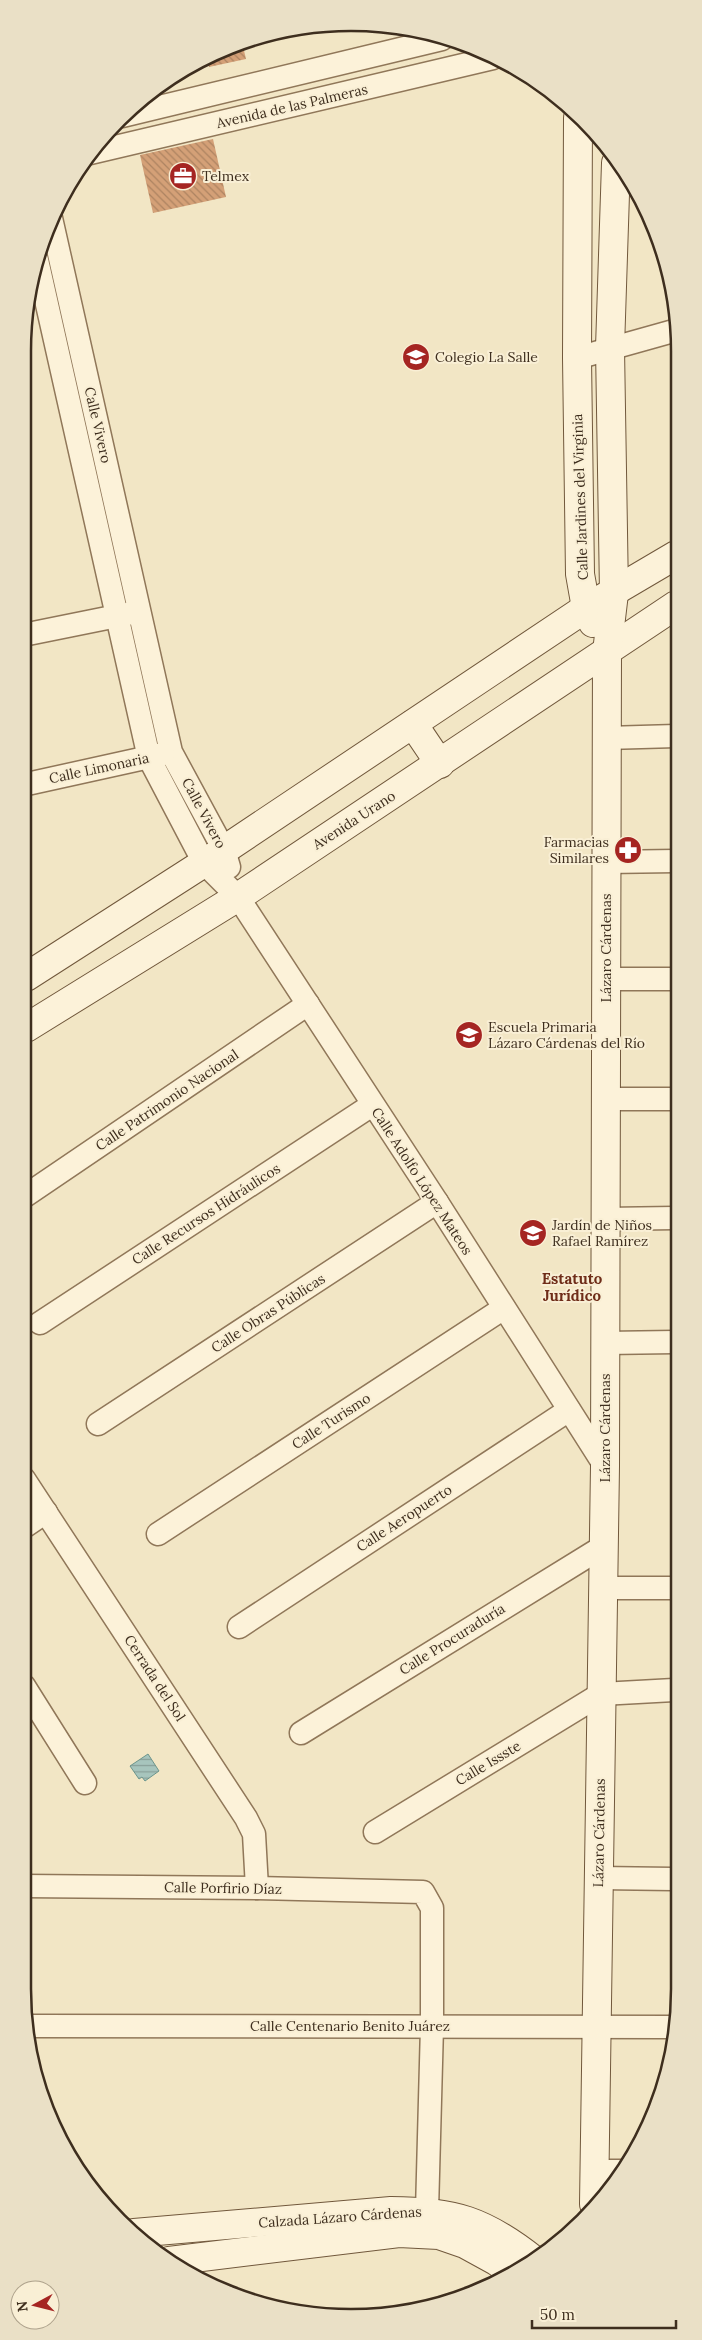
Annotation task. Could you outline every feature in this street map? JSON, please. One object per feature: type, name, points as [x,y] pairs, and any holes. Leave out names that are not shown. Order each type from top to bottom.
[{"type":"street","points":[[152,101],[326,67],[432,41]]},
{"type":"street","name":"Avenida de las Palmeras","points":[[102,150],[483,60]]},
{"type":"street","points":[[326,67],[333,96]]},
{"type":"street","name":"Calle Jardines del Virginia","points":[[578,126],[577,358],[580,574],[586,608],[607,652]]},
{"type":"street","points":[[607,652],[614,593],[610,348],[617,173]]},
{"type":"street","name":"Calle Vivero","points":[[54,233],[171,752],[214,857]]},
{"type":"street","name":"Calle Vivero","points":[[40,275],[149,758],[238,897]]},
{"type":"street","points":[[577,358],[670,332]]},
{"type":"street","points":[[67,395],[90,390]]},
{"type":"street","points":[[87,483],[110,478]]},
{"type":"street","points":[[31,974],[214,857],[586,608],[671,558]]},
{"type":"street","name":"Avenida Urano","points":[[31,1025],[238,897],[671,608]]},
{"type":"street","points":[[31,633],[140,611]]},
{"type":"street","name":"Lázaro Cárdenas","points":[[594,2197],[605,1466],[607,652]]},
{"type":"street","points":[[413,724],[440,764]]},
{"type":"street","points":[[606,738],[671,736]]},
{"type":"street","name":"Calle Limonaria","points":[[31,783],[171,752]]},
{"type":"street","points":[[606,862],[671,862]]},
{"type":"street","name":"Calle Adolfo López Mateos","points":[[238,897],[437,1202],[605,1466]]},
{"type":"street","points":[[606,979],[671,979]]},
{"type":"street","name":"Calle Patrimonio Nacional","points":[[31,1193],[308,1004]]},
{"type":"street","points":[[606,1099],[671,1099]]},
{"type":"street","name":"Calle Recursos Hidráulicos","points":[[40,1322],[372,1105]]},
{"type":"street","name":"Calle Obras Públicas","points":[[98,1424],[437,1202]]},
{"type":"street","points":[[605,1218],[671,1218]]},
{"type":"street","name":"Calle Turismo","points":[[158,1534],[504,1308]]},
{"type":"street","points":[[605,1343],[671,1342]]},
{"type":"street","name":"Calle Aeropuerto","points":[[239,1626],[569,1410]]},
{"type":"street","name":"Cerrada del Sol","points":[[31,1489],[246,1818],[254,1834],[257,1888]]},
{"type":"street","points":[[31,1522],[46,1512]]},
{"type":"street","name":"Calle Procuraduría","points":[[301,1733],[604,1546]]},
{"type":"street","points":[[603,1588],[671,1588]]},
{"type":"street","points":[[602,1694],[671,1690]]},
{"type":"street","name":"Calle Issste","points":[[375,1832],[602,1694]]},
{"type":"street","points":[[31,1697],[85,1783]]},
{"type":"street","points":[[598,1878],[671,1879]]},
{"type":"street","name":"Calle Porfirio Díaz","points":[[31,1886],[423,1892],[432,1908],[432,2026]]},
{"type":"street","name":"Calle Centenario Benito Juárez","points":[[34,2026],[668,2027]]},
{"type":"street","points":[[427,2211],[432,2026]]},
{"type":"street","points":[[594,2171],[614,2171]]},
{"type":"street","name":"Calzada Lázaro Cárdenas","points":[[152,2240],[391,2211],[427,2211],[450,2215],[479,2225],[511,2242],[528,2255]]},
{"type":"street","name":"Calzada Lázaro Cárdenas","points":[[179,2259],[399,2233],[439,2235],[465,2244],[506,2268]]},
{"type":"water","points":[[148,1754],[159,1771],[145,1781],[142,1777],[139,1779],[130,1766]]},
{"type":"building","points":[[244,50],[246,59],[209,67],[210,64]]},
{"type":"building","name":"Telmex","points":[[213,139],[226,197],[153,213],[140,155]]},
{"type":"place","name":"Telmex","points":[[183,176]]},
{"type":"place","name":"Colegio La Salle","points":[[416,357]]},
{"type":"place","name":"Farmacias Similares","points":[[628,850]]},
{"type":"place","name":"Escuela Primaria Lázaro Cárdenas del Río","points":[[469,1035]]},
{"type":"place","name":"Jardín de Niños Rafael Ramírez","points":[[533,1233]]},
{"type":"district","name":"Estatuto Jurídico","points":[[572,1288]]}]
